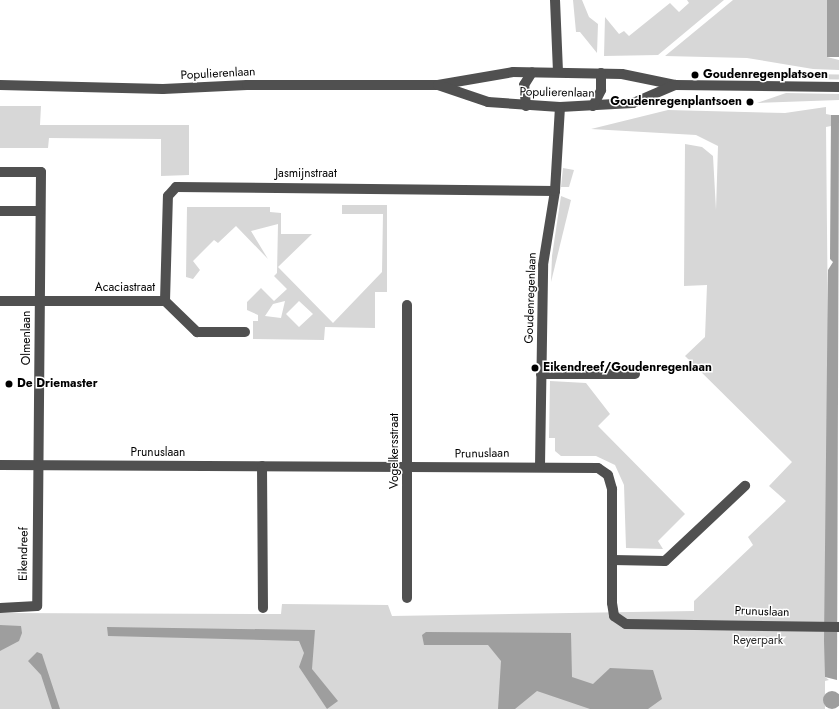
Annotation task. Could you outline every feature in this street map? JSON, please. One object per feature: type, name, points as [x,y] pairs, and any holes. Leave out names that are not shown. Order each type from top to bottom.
[{"type":"street","points":[[555,0],[558,72]]},
{"type":"street","points":[[526,106],[524,84],[532,72]]},
{"type":"street","name":"Populierenlaan","points":[[0,85],[163,89],[247,85],[438,85],[489,74],[558,72],[601,73],[675,85],[839,87]]},
{"type":"street","points":[[592,106],[601,90],[601,73]]},
{"type":"street","name":"Populierenlaan","points":[[438,85],[480,100],[526,106],[560,107],[633,103],[675,85]]},
{"type":"street","name":"Goudenregenlaan","points":[[540,466],[543,265],[555,191],[560,107]]},
{"type":"street","name":"Olmenlaan","points":[[0,172],[41,172],[39,465]]},
{"type":"street","name":"Jasmijnstraat","points":[[165,301],[168,196],[176,187],[555,191]]},
{"type":"street","points":[[0,211],[40,211]]},
{"type":"street","name":"Acaciastraat","points":[[0,301],[165,301],[197,332],[245,332]]},
{"type":"street","name":"Vogelkersstraat","points":[[407,305],[407,598]]},
{"type":"street","points":[[542,374],[635,374]]},
{"type":"street","name":"Prunuslaan","points":[[0,465],[408,468],[540,466],[598,468],[608,475],[612,489],[614,616],[626,624],[839,627]]},
{"type":"street","name":"Eikendreef","points":[[0,608],[37,606],[39,465]]},
{"type":"street","points":[[262,466],[263,608]]},
{"type":"street","points":[[613,560],[665,561],[745,486]]},
{"type":"green space","points":[[573,0],[582,0],[589,17],[598,24],[597,53],[580,32],[576,32]]},
{"type":"green space","points":[[687,0],[724,0],[658,55],[604,56],[605,17],[619,34],[624,31],[629,36],[670,3],[679,12],[689,3]]},
{"type":"green space","points":[[733,0],[827,0],[827,57],[839,60],[839,70],[813,69],[747,58],[665,56]]},
{"type":"green space","points":[[750,73],[839,75],[839,80],[750,78]]},
{"type":"green space","points":[[786,93],[839,94],[839,100],[757,103]]},
{"type":"green space","points":[[0,106],[41,106],[40,125],[189,125],[189,175],[161,176],[161,139],[49,138],[48,148],[0,148]]},
{"type":"green space","name":"Reyerpark","points":[[826,107],[826,114],[831,115],[831,126],[826,127],[829,433],[825,677],[829,680],[825,681],[825,709],[0,709],[0,613],[281,614],[282,604],[388,605],[392,616],[694,611],[694,601],[753,545],[748,537],[786,501],[769,486],[792,462],[685,356],[705,337],[707,285],[684,286],[685,144],[702,147],[713,156],[716,210],[718,146],[696,135],[591,129],[668,110],[785,113]]},
{"type":"green space","points":[[563,168],[574,170],[569,187],[561,187]]},
{"type":"green space","points":[[561,196],[571,200],[551,282],[552,256]]},
{"type":"green space","points":[[342,205],[387,205],[387,292],[375,292],[375,328],[325,327],[324,340],[253,339],[253,321],[258,321],[258,315],[247,310],[247,302],[261,288],[274,301],[287,289],[274,276],[277,273],[278,224],[251,231],[268,259],[236,226],[218,243],[214,240],[193,261],[200,270],[193,279],[186,277],[187,207],[270,207],[270,212],[281,213],[281,234],[312,234],[278,267],[333,323],[382,272],[383,214],[342,214]],"holes":[[[285,301],[281,318],[265,316],[273,304]],[[299,301],[313,314],[299,327],[286,314]]]},
{"type":"green space","points":[[550,381],[586,383],[610,414],[598,426],[685,514],[658,541],[663,549],[626,548],[624,485],[615,465],[596,456],[561,456],[555,451],[555,438],[549,438]]},
{"type":"shaded area","points":[[827,0],[839,0],[839,57],[827,57]]},
{"type":"shaded area","points":[[831,115],[839,115],[837,680],[825,677],[824,641],[828,270],[833,262],[830,259]]},
{"type":"shaded area","points":[[0,625],[21,626],[22,633],[19,641],[0,651]]},
{"type":"shaded area","points":[[107,627],[315,630],[312,669],[338,701],[327,709],[299,667],[304,653],[299,641],[108,636]]},
{"type":"shaded area","points":[[426,632],[571,633],[572,677],[593,684],[610,668],[653,670],[662,699],[648,709],[590,709],[537,691],[515,709],[498,709],[501,661],[488,645],[424,645],[422,635]]},
{"type":"shaded area","points":[[37,652],[42,654],[60,709],[52,709],[41,675],[28,661]]},
{"type":"shaded area","points":[[828,691],[836,691],[841,696],[839,707],[836,709],[828,709],[823,704],[823,696]]},
{"type":"place","name":"Goudenregenplatsoen","points":[[695,75]]},
{"type":"place","name":"Goudenregenplantsoen","points":[[750,102]]},
{"type":"place","name":"Eikendreef/Goudenregenlaan","points":[[535,368]]},
{"type":"place","name":"De Driemaster","points":[[9,384]]}]
